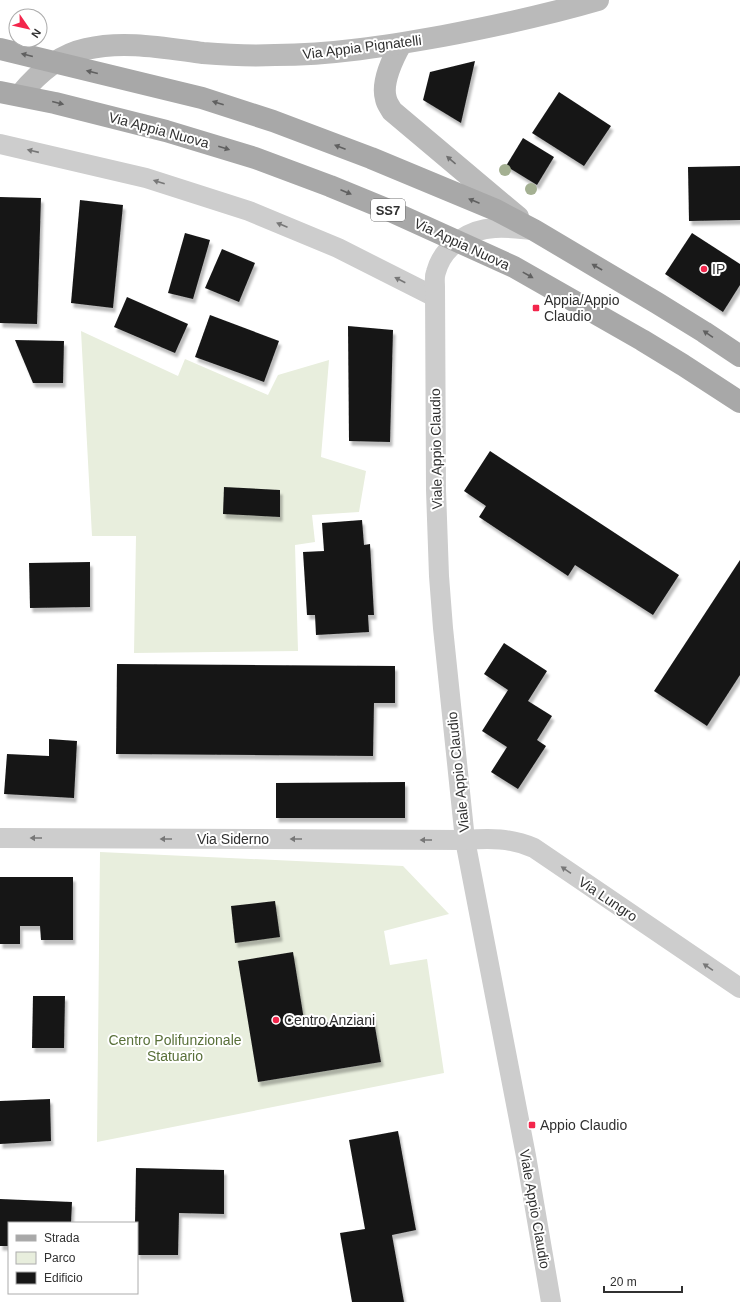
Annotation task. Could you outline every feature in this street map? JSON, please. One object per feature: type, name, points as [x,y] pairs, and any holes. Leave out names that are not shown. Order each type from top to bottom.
[{"type":"main road","name":"Via Appia Pignatelli","points":[[10,93],[30,82],[53,62],[85,49],[126,45],[232,55],[345,52],[401,44],[478,29],[562,11],[598,0]]},
{"type":"main road","points":[[401,44],[390,69],[386,86],[386,98],[392,111],[534,230]]},
{"type":"main road","points":[[0,49],[202,98],[273,121],[371,158],[488,207],[534,230],[657,303],[740,356]]},
{"type":"main road","name":"Via Appia Nuova","points":[[10,93],[166,131],[255,158],[330,186],[514,267],[642,340],[740,402]]},
{"type":"street","points":[[0,144],[146,178],[249,211],[338,248],[435,297]]},
{"type":"street","points":[[457,241],[471,233],[495,228],[534,230]]},
{"type":"street","name":"Viale Appio Claudio","points":[[457,241],[448,250],[437,268],[435,277],[436,490],[439,576],[443,628],[465,840],[526,1156],[551,1302]]},
{"type":"street","name":"Via Siderno","points":[[0,838],[465,840]]},
{"type":"street","name":"Via Lungro","points":[[465,840],[484,838],[511,840],[534,848],[740,988]]},
{"type":"green space","points":[[81,331],[178,376],[185,359],[268,395],[278,375],[329,360],[321,457],[366,471],[359,512],[312,515],[315,542],[295,545],[298,651],[134,653],[136,536],[92,536]]},
{"type":"green space","name":"Centro Polifunzionale Statuario","points":[[100,852],[403,866],[449,914],[384,931],[390,965],[427,959],[444,1073],[97,1142]],"holes":[[[373,1015],[381,1062],[258,1082],[305,1026]]]},
{"type":"building","points":[[475,61],[461,123],[423,100],[430,72]]},
{"type":"building","points":[[559,92],[611,126],[584,166],[532,133]]},
{"type":"building","points":[[523,138],[554,157],[537,185],[506,166]]},
{"type":"building","points":[[740,166],[740,220],[689,221],[688,167]]},
{"type":"building","points":[[0,197],[41,198],[37,324],[0,323]]},
{"type":"building","points":[[80,200],[123,205],[113,308],[71,303]]},
{"type":"building","points":[[185,233],[210,240],[193,299],[168,293]]},
{"type":"building","name":"IP","points":[[692,233],[740,264],[740,285],[723,312],[665,274]]},
{"type":"building","points":[[222,249],[255,263],[239,302],[205,288]]},
{"type":"building","points":[[127,297],[188,324],[175,353],[114,327]]},
{"type":"building","points":[[210,315],[279,341],[264,382],[195,357]]},
{"type":"building","points":[[348,326],[393,330],[390,442],[349,441]]},
{"type":"building","points":[[15,340],[64,341],[63,383],[33,383]]},
{"type":"building","points":[[490,451],[679,575],[653,615],[575,565],[568,576],[479,517],[486,506],[464,491]]},
{"type":"building","points":[[224,487],[280,490],[280,517],[223,514]]},
{"type":"building","points":[[362,520],[364,545],[370,544],[374,615],[368,615],[369,632],[316,635],[315,615],[307,615],[303,552],[324,551],[322,523]]},
{"type":"building","points":[[740,560],[740,675],[707,726],[654,691]]},
{"type":"building","points":[[90,562],[90,607],[30,608],[29,563]]},
{"type":"building","points":[[504,643],[547,671],[528,701],[552,716],[537,740],[546,746],[518,789],[491,772],[507,747],[482,731],[508,690],[484,674]]},
{"type":"building","points":[[117,664],[395,666],[395,703],[374,703],[373,756],[116,754]]},
{"type":"building","points":[[49,739],[77,741],[74,798],[4,794],[7,754],[49,756]]},
{"type":"building","points":[[405,782],[405,818],[276,818],[276,783]]},
{"type":"building","points":[[0,877],[73,877],[73,940],[41,940],[40,926],[20,926],[20,944],[0,944]]},
{"type":"building","points":[[275,901],[280,937],[235,943],[231,906]]},
{"type":"building","name":"Centro Anziani","points":[[293,952],[305,1026],[373,1015],[381,1062],[258,1082],[238,961]]},
{"type":"building","points":[[33,996],[65,996],[64,1048],[32,1048]]},
{"type":"building","points":[[50,1099],[51,1141],[0,1144],[0,1101]]},
{"type":"building","points":[[398,1131],[416,1230],[392,1235],[404,1302],[352,1302],[340,1233],[365,1229],[349,1140]]},
{"type":"building","points":[[136,1168],[224,1170],[224,1214],[179,1213],[178,1255],[138,1255],[138,1222],[135,1222]]},
{"type":"building","points":[[0,1199],[72,1202],[71,1222],[8,1222],[8,1246],[0,1246]]},
{"type":"place","name":"IP","points":[[704,269]]},
{"type":"place","name":"Appia/Appio Claudio","points":[[536,308]]},
{"type":"place","name":"Centro Anziani","points":[[276,1020]]},
{"type":"place","name":"Appio Claudio","points":[[532,1125]]}]
